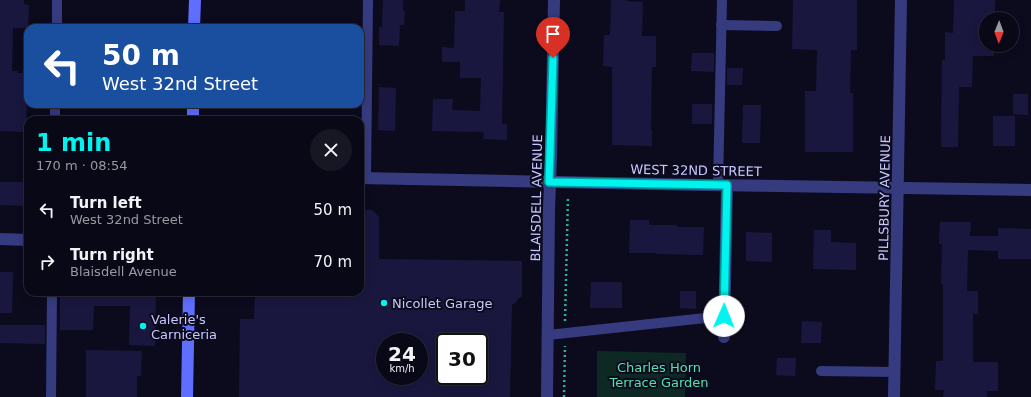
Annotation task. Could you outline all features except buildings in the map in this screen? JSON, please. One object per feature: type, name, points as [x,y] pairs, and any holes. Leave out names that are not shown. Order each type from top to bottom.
[{"type":"main road","points":[[194,0],[194,24]]},
{"type":"main road","points":[[187,397],[189,296]]},
{"type":"street","name":"BLAISDELL AVENUE","points":[[547,397],[549,182],[554,0]]},
{"type":"street","name":"PILLSBURY AVENUE","points":[[894,397],[901,0]]},
{"type":"street","name":"WEST 32ND STREET","points":[[364,178],[898,189],[1031,190]]},
{"type":"street","points":[[722,185],[724,337]]},
{"type":"street","points":[[0,240],[24,240]]},
{"type":"lane","points":[[57,0],[57,24]]},
{"type":"lane","points":[[364,142],[368,0]]},
{"type":"lane","points":[[722,0],[722,185]]},
{"type":"lane","points":[[721,24],[777,26]]},
{"type":"lane","points":[[51,397],[52,296]]},
{"type":"lane","points":[[548,335],[724,316]]},
{"type":"lane","points":[[821,371],[895,372]]},
{"type":"path","points":[[564,397],[568,208]]},
{"type":"green space","name":"Charles Horn Terrace Garden","points":[[597,351],[686,353],[685,397],[597,397]]},
{"type":"place","name":"Nicollet Garage","points":[[384,303]]},
{"type":"place","name":"Valerie's Carniceria","points":[[143,326]]},
{"type":"route","points":[[553,58],[551,160],[549,182],[727,185],[724,316]]}]
